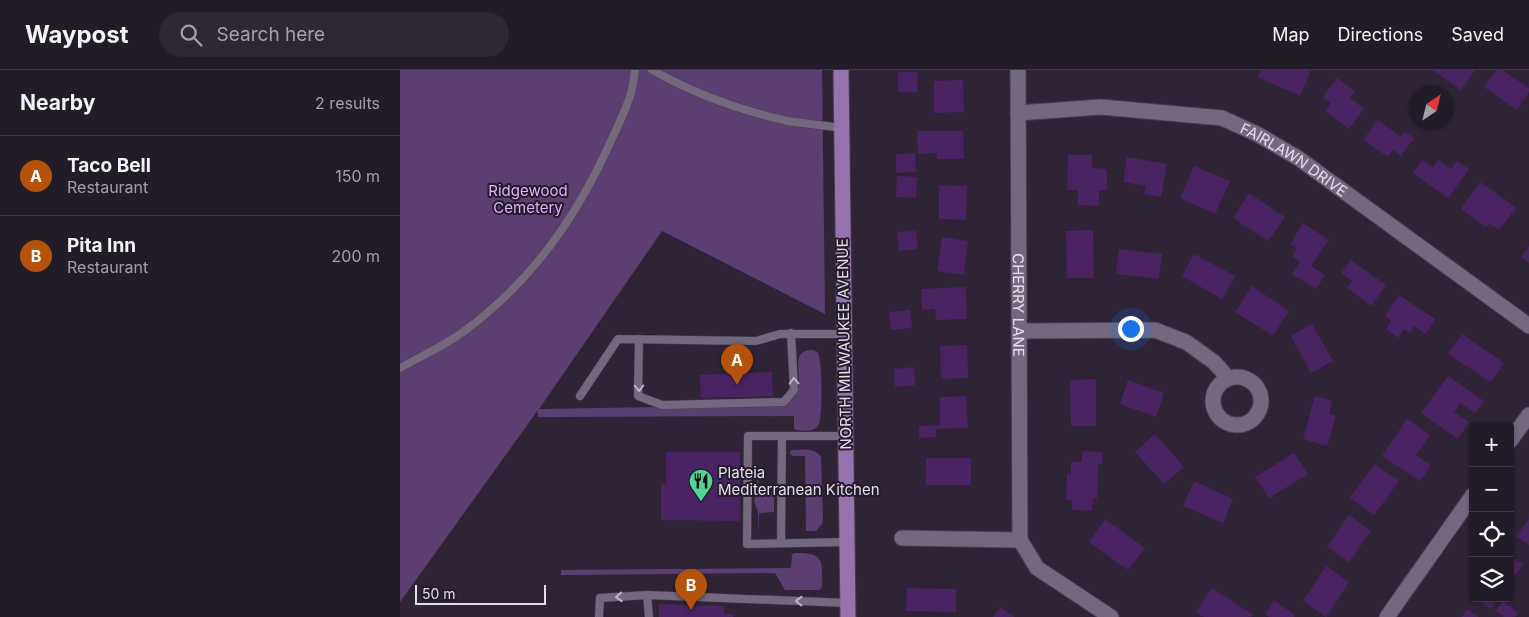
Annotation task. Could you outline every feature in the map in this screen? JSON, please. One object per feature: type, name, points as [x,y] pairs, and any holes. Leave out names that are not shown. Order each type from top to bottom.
[{"type":"main road","name":"NORTH MILWAUKEE AVENUE","points":[[841,70],[848,610]]},
{"type":"street","name":"CHERRY LANE","points":[[1018,70],[1020,540]]},
{"type":"street","name":"FAIRLAWN DRIVE","points":[[1018,113],[1101,107],[1222,118],[1257,134],[1298,158],[1529,326]]},
{"type":"street","points":[[1020,331],[1156,330],[1186,342],[1214,362],[1228,378]]},
{"type":"street","points":[[1514,435],[1529,414]]},
{"type":"street","points":[[1387,617],[1469,501]]},
{"type":"street","points":[[902,538],[1020,540],[1037,568],[1112,617]]},
{"type":"lane","points":[[400,368],[461,334],[524,278],[544,255],[574,214],[599,168],[631,92],[635,70]]},
{"type":"lane","points":[[652,70],[704,94],[770,116],[841,128]]},
{"type":"lane","points":[[580,396],[618,339],[756,340],[791,333],[844,334]]},
{"type":"lane","points":[[639,339],[638,396],[662,405],[784,402],[794,390],[791,333]]},
{"type":"lane","points":[[846,436],[748,436],[747,544],[847,542]]},
{"type":"lane","points":[[781,543],[782,436]]},
{"type":"lane","points":[[598,617],[600,598],[647,595],[848,610]]},
{"type":"lane","points":[[647,595],[649,617]]},
{"type":"green space","name":"Ridgewood Cemetery","points":[[400,70],[822,70],[825,314],[662,231],[539,409],[783,405],[793,399],[797,391],[800,356],[804,352],[814,350],[819,355],[821,369],[821,403],[818,426],[811,430],[796,430],[794,428],[794,416],[538,417],[538,410],[400,602]]},
{"type":"green space","points":[[791,450],[811,450],[821,457],[823,519],[822,524],[816,531],[806,531],[805,456],[793,456],[790,454]]},
{"type":"green space","points":[[757,460],[759,491],[774,491],[774,512],[759,513],[759,534],[758,512],[754,501],[757,492]]},
{"type":"green space","points":[[794,553],[811,554],[818,558],[822,566],[821,589],[785,590],[775,573],[561,575],[561,570],[791,568],[792,555]]},
{"type":"building","points":[[1261,70],[1311,71],[1300,96],[1258,77]]},
{"type":"building","points":[[1432,70],[1475,70],[1461,90]]},
{"type":"building","points":[[1496,70],[1502,70],[1529,88],[1529,92],[1517,110],[1484,87]]},
{"type":"building","points":[[898,72],[918,72],[917,92],[898,92]]},
{"type":"building","points":[[1337,78],[1355,92],[1350,98],[1364,109],[1349,129],[1325,111],[1331,103],[1323,97]]},
{"type":"building","points":[[963,80],[964,112],[934,113],[934,81]]},
{"type":"building","points":[[1378,120],[1401,137],[1405,132],[1414,138],[1401,156],[1393,150],[1388,157],[1363,140]]},
{"type":"building","points":[[917,131],[963,131],[964,159],[937,159],[937,153],[918,154]]},
{"type":"building","points":[[915,153],[916,172],[896,173],[896,154]]},
{"type":"building","points":[[1068,155],[1092,155],[1092,168],[1107,169],[1107,190],[1099,190],[1099,206],[1078,205],[1078,190],[1067,190]]},
{"type":"building","points":[[1127,157],[1167,164],[1161,197],[1144,194],[1146,186],[1123,182]]},
{"type":"building","points":[[1422,160],[1433,167],[1438,160],[1451,169],[1457,161],[1469,169],[1448,198],[1413,173]]},
{"type":"building","points":[[1194,166],[1230,181],[1215,214],[1180,198]]},
{"type":"building","points":[[897,176],[917,177],[916,198],[896,197]]},
{"type":"building","points":[[1480,182],[1516,208],[1499,230],[1489,223],[1486,227],[1461,209]]},
{"type":"building","points":[[939,185],[967,186],[966,220],[939,219]]},
{"type":"building","points":[[1249,193],[1285,217],[1268,241],[1233,218]]},
{"type":"building","points":[[1303,223],[1329,240],[1311,266],[1325,275],[1316,289],[1292,274],[1300,262],[1292,257],[1297,248],[1290,244]]},
{"type":"building","points":[[1093,230],[1094,278],[1067,278],[1066,231]]},
{"type":"building","points":[[916,231],[918,249],[899,251],[897,232]]},
{"type":"building","points":[[942,237],[968,241],[964,275],[937,271]]},
{"type":"building","points":[[1529,246],[1529,263],[1521,257]]},
{"type":"building","points":[[1119,249],[1162,254],[1159,279],[1116,274]]},
{"type":"building","points":[[1194,254],[1235,276],[1222,299],[1182,276]]},
{"type":"building","points":[[1351,260],[1386,285],[1371,306],[1347,288],[1352,281],[1341,273]]},
{"type":"building","points":[[1252,286],[1289,311],[1273,336],[1235,312]]},
{"type":"building","points":[[966,287],[967,319],[936,320],[935,309],[922,310],[921,289]]},
{"type":"building","points":[[1399,295],[1435,319],[1426,334],[1414,326],[1410,333],[1404,329],[1398,338],[1386,329],[1391,321],[1385,316]]},
{"type":"building","points":[[910,310],[912,328],[891,330],[889,312]]},
{"type":"building","points":[[1312,324],[1333,361],[1311,373],[1291,336]]},
{"type":"building","points":[[1462,334],[1504,363],[1491,382],[1448,354]]},
{"type":"building","points":[[967,345],[968,378],[941,379],[940,346]]},
{"type":"building","points":[[914,367],[915,385],[895,387],[894,369]]},
{"type":"building","points":[[772,372],[773,396],[701,398],[700,375]]},
{"type":"building","points":[[1448,376],[1484,401],[1475,413],[1460,403],[1454,412],[1469,422],[1458,439],[1421,413]]},
{"type":"building","points":[[1096,379],[1096,426],[1071,426],[1070,380]]},
{"type":"building","points":[[1128,380],[1164,393],[1156,417],[1120,404]]},
{"type":"building","points":[[966,396],[968,428],[936,429],[936,437],[919,438],[919,426],[940,425],[940,397]]},
{"type":"building","points":[[1315,396],[1332,401],[1329,414],[1336,416],[1327,446],[1303,439]]},
{"type":"building","points":[[1407,419],[1430,435],[1416,455],[1431,465],[1420,481],[1382,456]]},
{"type":"building","points":[[1155,434],[1184,467],[1164,484],[1135,452]]},
{"type":"building","points":[[1082,451],[1103,452],[1102,464],[1098,464],[1097,499],[1093,498],[1092,511],[1072,510],[1072,500],[1066,500],[1067,474],[1071,474],[1071,462],[1082,462]]},
{"type":"building","name":"Plateia Mediterranean Kitchen","points":[[666,452],[740,452],[740,521],[661,520],[661,484],[666,484]]},
{"type":"building","points":[[1294,453],[1308,474],[1269,498],[1255,477]]},
{"type":"building","points":[[926,458],[971,458],[971,485],[926,485]]},
{"type":"building","points":[[1375,464],[1399,481],[1374,515],[1350,498]]},
{"type":"building","points":[[1194,481],[1233,499],[1223,523],[1183,506]]},
{"type":"building","points":[[1349,515],[1371,531],[1349,562],[1327,547]]},
{"type":"building","points":[[1105,519],[1145,548],[1128,570],[1089,542]]},
{"type":"building","points":[[1529,519],[1529,545],[1516,536]]},
{"type":"building","points":[[1514,558],[1523,564],[1514,576]]},
{"type":"building","points":[[1326,566],[1349,582],[1326,617],[1303,601]]},
{"type":"building","points":[[907,588],[956,589],[956,612],[906,611]]},
{"type":"building","points":[[1212,588],[1253,615],[1251,617],[1204,617],[1196,612]]},
{"type":"building","points":[[1274,600],[1295,615],[1294,617],[1269,617],[1265,614]]},
{"type":"building","points":[[1481,602],[1496,602],[1491,609]]},
{"type":"building","points":[[1504,602],[1518,613],[1515,617],[1504,617],[1496,611]]},
{"type":"building","points":[[659,604],[724,606],[724,614],[733,614],[733,617],[659,617]]},
{"type":"building","points":[[1000,607],[1015,617],[993,617]]},
{"type":"building","points":[[1467,609],[1479,617],[1462,617]]},
{"type":"place","name":"Taco Bell","points":[[737,385]]},
{"type":"place","name":"Plateia Mediterranean Kitchen","points":[[701,502]]},
{"type":"place","name":"Pita Inn","points":[[691,610]]}]
